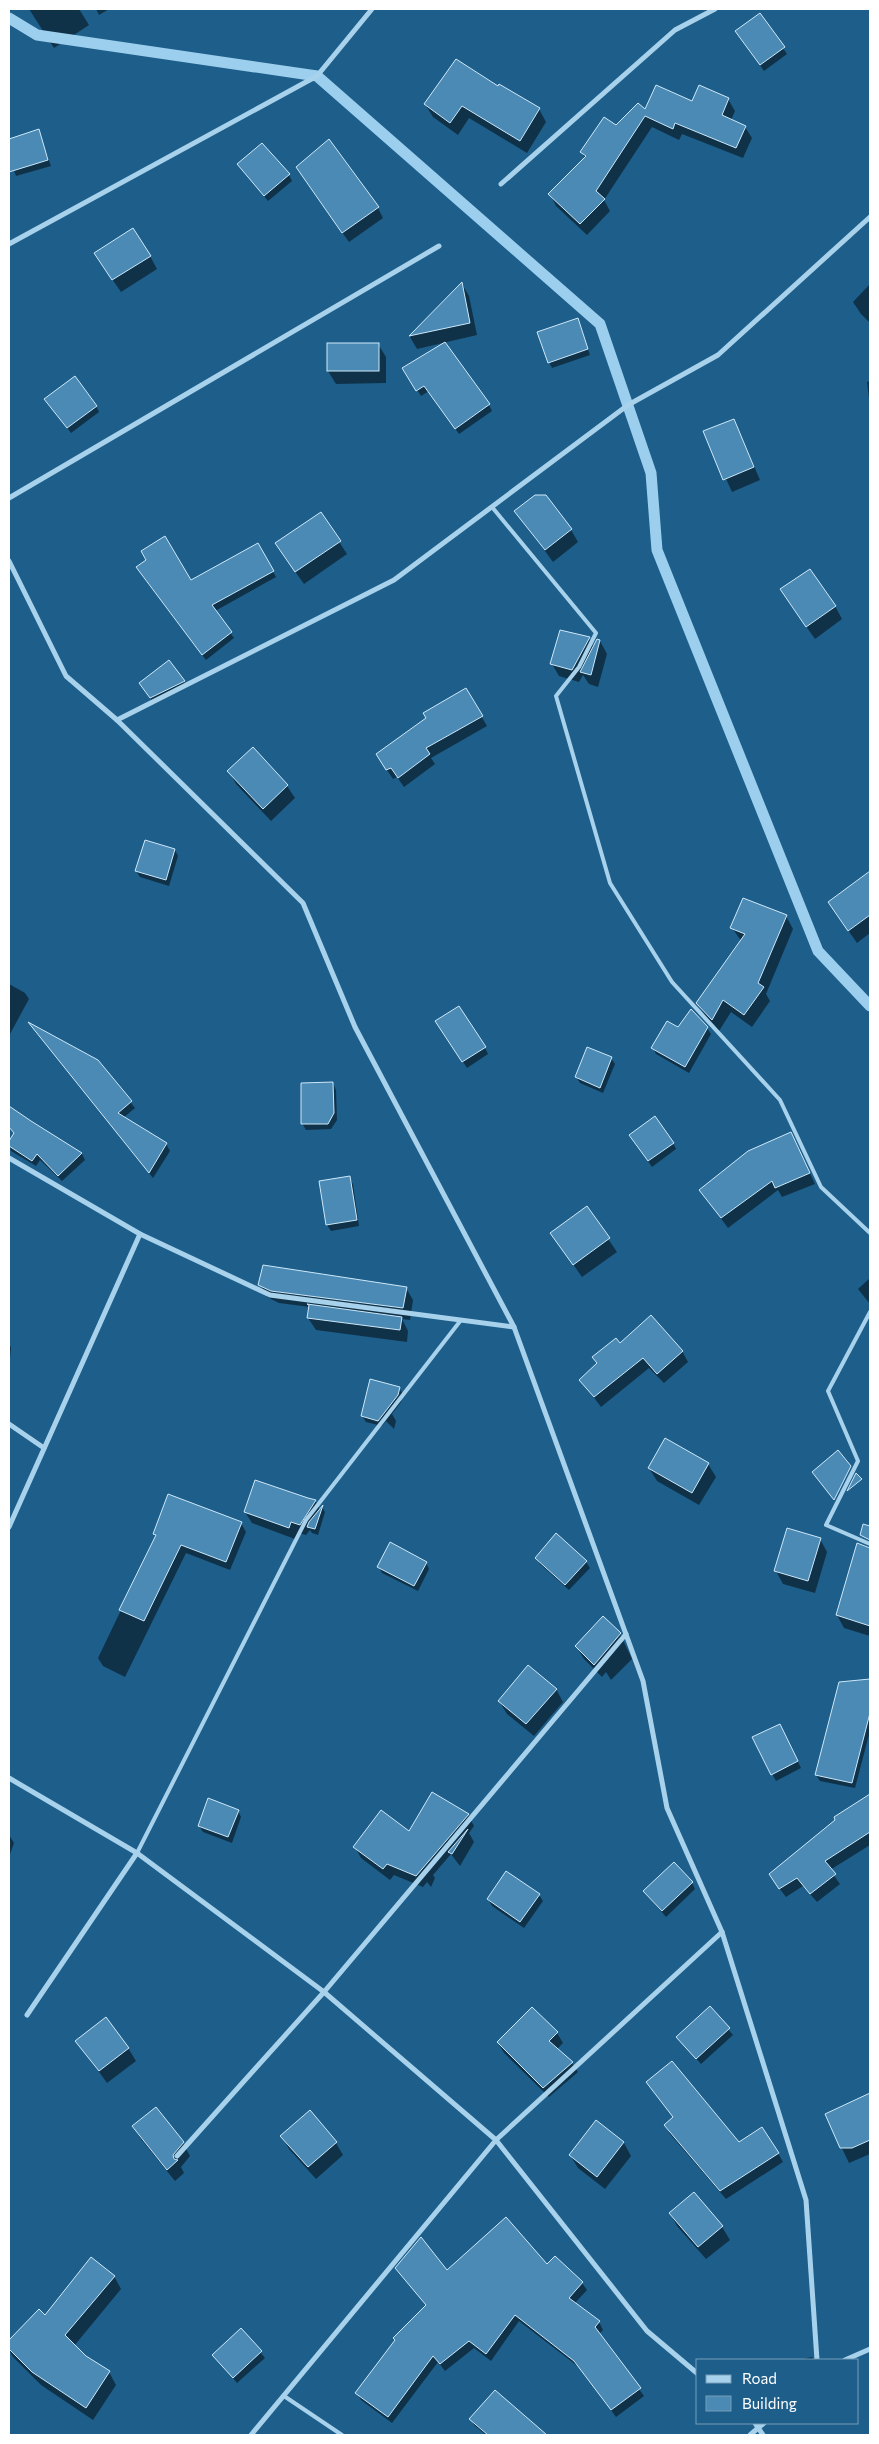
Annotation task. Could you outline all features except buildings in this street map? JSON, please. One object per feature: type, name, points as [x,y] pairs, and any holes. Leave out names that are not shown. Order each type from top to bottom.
[{"type":"street","points":[[9,244],[317,76],[372,9]]},
{"type":"street","points":[[501,184],[675,30],[715,9]]},
{"type":"street","points":[[117,720],[394,580],[628,406],[718,355],[870,217]]},
{"type":"street","points":[[9,498],[439,246]]},
{"type":"street","points":[[9,561],[66,676],[117,720],[302,903],[355,1028],[514,1327],[643,1681],[667,1808],[722,1932],[806,2200],[817,2359]]},
{"type":"street","points":[[9,1158],[140,1234],[270,1295],[514,1327]]},
{"type":"street","points":[[9,1527],[140,1234]]},
{"type":"street","points":[[9,1424],[44,1448]]},
{"type":"street","points":[[177,2156],[324,1992],[626,1634]]},
{"type":"street","points":[[9,1778],[137,1853],[324,1992],[496,2140],[647,2331],[696,2372]]},
{"type":"street","points":[[27,2015],[137,1853]]},
{"type":"street","points":[[251,2435],[496,2140],[722,1932]]},
{"type":"street","points":[[847,2359],[870,2349]]},
{"type":"street","points":[[750,2435],[759,2424],[764,2435]]},
{"type":"lane","points":[[492,507],[596,633],[579,667],[556,696],[610,883],[672,982],[780,1100],[821,1187],[870,1233]]},
{"type":"lane","points":[[870,1312],[828,1392],[858,1461],[826,1526],[870,1544]]},
{"type":"lane","points":[[137,1853],[306,1520],[461,1320]]},
{"type":"lane","points":[[284,2396],[342,2435]]},
{"type":"waterway","points":[[9,18],[37,35],[317,76],[600,324],[651,473],[657,550],[818,951],[870,1006]]}]
